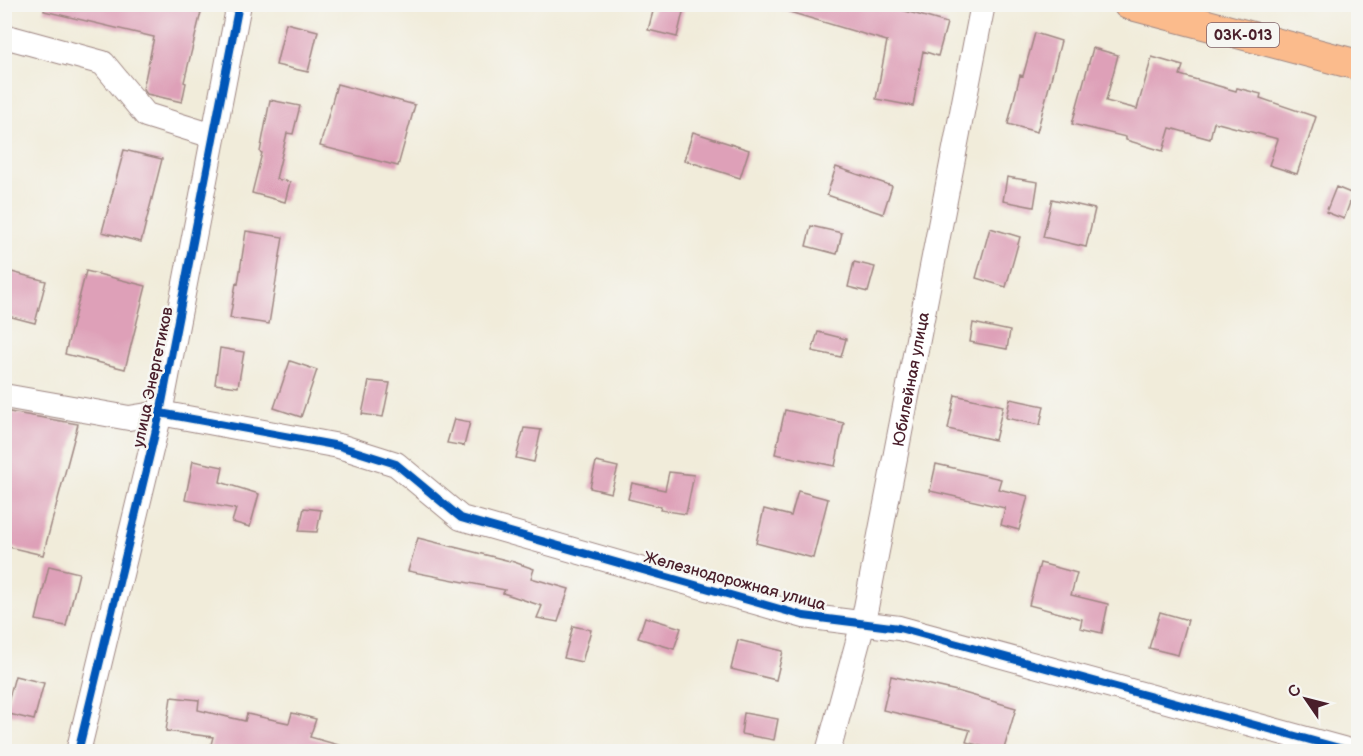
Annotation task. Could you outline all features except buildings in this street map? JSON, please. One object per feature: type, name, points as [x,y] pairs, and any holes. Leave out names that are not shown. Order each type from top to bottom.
[{"type":"main road","name":"03К-013","points":[[1128,4],[1359,64]]},
{"type":"street","name":"улица Энергетиков","points":[[78,752],[160,413],[239,4]]},
{"type":"street","name":"Юбилейная улица","points":[[828,752],[863,623],[983,4]]},
{"type":"street","points":[[4,36],[103,63],[146,115],[213,136]]},
{"type":"street","name":"Железнодорожная улица","points":[[4,396],[129,418],[160,413],[339,446],[396,464],[461,519],[804,616],[898,628],[1354,752]]},
{"type":"cycle path","points":[[78,752],[160,413],[239,4]]},
{"type":"cycle path","points":[[160,413],[339,446],[396,464],[461,518],[804,616],[899,628],[1354,752]]}]
